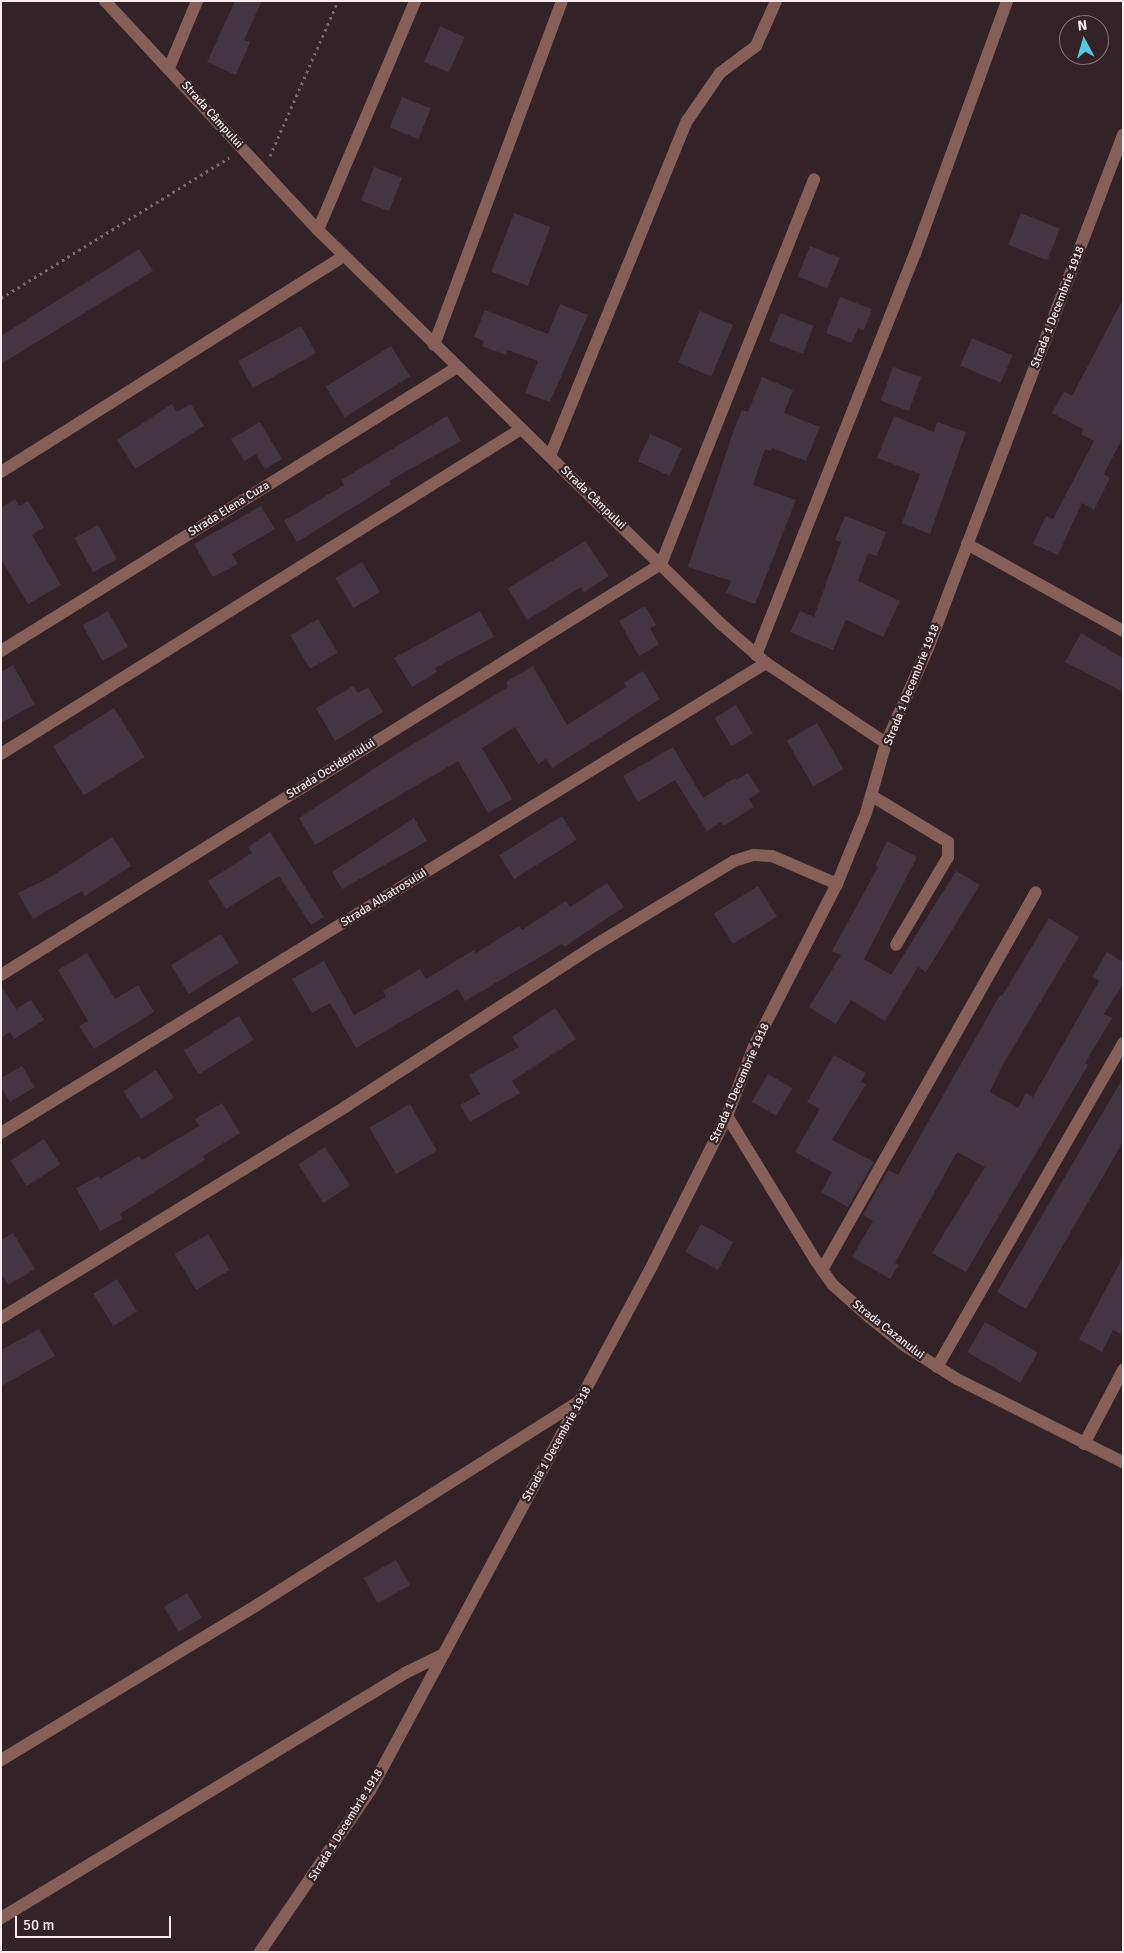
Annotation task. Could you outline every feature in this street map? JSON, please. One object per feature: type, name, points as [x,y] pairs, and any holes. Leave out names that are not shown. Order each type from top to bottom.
[{"type":"street","name":"Strada Câmpului","points":[[104,1],[170,68],[318,230],[456,368],[550,456],[721,624],[761,659],[886,743]]},
{"type":"street","points":[[170,68],[197,1]]},
{"type":"street","points":[[318,230],[415,1]]},
{"type":"street","points":[[434,345],[562,1]]},
{"type":"street","points":[[550,456],[687,121],[720,73],[756,46],[776,1]]},
{"type":"street","points":[[761,659],[915,254],[1007,1]]},
{"type":"street","name":"Strada 1 Decembrie 1918","points":[[260,1952],[370,1791],[582,1399],[727,1116],[754,1046],[837,884],[872,796],[886,743],[967,544],[1123,135]]},
{"type":"street","points":[[661,564],[814,179]]},
{"type":"street","points":[[1,472],[344,256]]},
{"type":"street","name":"Strada Elena Cuza","points":[[1,651],[456,368]]},
{"type":"street","points":[[1,754],[521,429]]},
{"type":"street","points":[[967,544],[1123,631]]},
{"type":"street","name":"Strada Occidentului","points":[[1,975],[661,564]]},
{"type":"street","name":"Strada Albatrosului","points":[[1,1134],[761,659]]},
{"type":"street","points":[[872,796],[948,842],[948,857],[896,945]]},
{"type":"street","points":[[1,1318],[345,1107],[606,939],[734,862],[754,855],[772,856],[837,884]]},
{"type":"street","points":[[822,1270],[1036,892]]},
{"type":"street","points":[[938,1367],[1123,1043]]},
{"type":"street","name":"Strada Cazanului","points":[[727,1116],[822,1270],[833,1285],[868,1316],[938,1367],[1084,1444],[1123,1462]]},
{"type":"street","points":[[1084,1444],[1123,1370]]},
{"type":"street","points":[[1,1760],[249,1610],[582,1399]]},
{"type":"street","points":[[1,1918],[405,1673],[444,1654]]},
{"type":"path","points":[[264,171],[338,1]]},
{"type":"path","points":[[1,298],[244,149]]},
{"type":"building","points":[[235,1],[262,1],[244,40],[250,42],[236,75],[207,62]]},
{"type":"building","points":[[440,26],[465,37],[449,73],[424,62]]},
{"type":"building","points":[[402,97],[431,109],[418,139],[390,128]]},
{"type":"building","points":[[374,167],[402,178],[389,211],[361,201]]},
{"type":"building","points":[[514,213],[550,227],[528,286],[491,272]]},
{"type":"building","points":[[1021,213],[1060,229],[1047,260],[1008,245]]},
{"type":"building","points":[[810,246],[840,258],[827,289],[798,277]]},
{"type":"building","points":[[139,249],[153,271],[1,364],[1,336]]},
{"type":"building","points":[[840,297],[872,309],[864,330],[858,328],[852,343],[826,333]]},
{"type":"building","points":[[1123,299],[1123,437],[1104,474],[1110,478],[1094,510],[1082,503],[1058,555],[1033,544],[1046,516],[1053,519],[1094,441],[1081,434],[1083,429],[1052,413],[1064,391],[1072,396]]},
{"type":"building","points":[[560,304],[588,315],[550,402],[525,393],[538,361],[507,350],[506,355],[482,346],[484,341],[474,337],[485,310],[548,334]]},
{"type":"building","points":[[700,311],[733,325],[711,377],[678,363]]},
{"type":"building","points":[[780,313],[814,326],[803,354],[769,341]]},
{"type":"building","points":[[301,326],[316,353],[253,388],[238,361]]},
{"type":"building","points":[[972,338],[1013,355],[1001,383],[960,366]]},
{"type":"building","points":[[391,346],[410,377],[345,417],[326,387]]},
{"type":"building","points":[[893,367],[921,377],[909,411],[881,401]]},
{"type":"building","points":[[762,377],[793,390],[784,413],[820,427],[806,461],[772,448],[771,451],[765,449],[753,485],[796,500],[755,604],[726,593],[731,581],[688,567],[732,435],[742,410],[748,412]]},
{"type":"building","points":[[172,404],[177,412],[191,404],[204,426],[135,469],[117,440]]},
{"type":"building","points":[[447,416],[461,441],[389,481],[391,484],[297,542],[284,521],[344,485],[341,480]]},
{"type":"building","points":[[894,416],[934,432],[937,422],[966,432],[930,534],[902,523],[920,474],[877,458]]},
{"type":"building","points":[[260,422],[282,459],[265,469],[256,454],[244,461],[231,439]]},
{"type":"building","points":[[650,434],[682,448],[670,476],[638,461]]},
{"type":"building","points":[[15,499],[19,506],[28,501],[44,527],[32,535],[61,585],[28,604],[1,559],[1,508]]},
{"type":"building","points":[[261,506],[275,529],[232,554],[238,564],[213,577],[194,544]]},
{"type":"building","points":[[845,516],[886,532],[877,556],[868,553],[858,581],[900,601],[883,637],[846,620],[833,650],[790,632],[800,611],[814,617],[841,542],[835,540]]},
{"type":"building","points":[[98,525],[117,559],[93,572],[74,538]]},
{"type":"building","points":[[585,541],[609,576],[584,592],[581,587],[527,620],[508,588]]},
{"type":"building","points":[[362,562],[380,592],[353,608],[335,578]]},
{"type":"building","points":[[645,606],[656,625],[650,628],[659,645],[639,656],[619,621]]},
{"type":"building","points":[[108,611],[128,647],[103,661],[83,625]]},
{"type":"building","points":[[480,611],[494,637],[435,668],[437,672],[412,687],[394,658]]},
{"type":"building","points":[[318,619],[338,653],[310,669],[290,635]]},
{"type":"building","points":[[1081,633],[1123,658],[1123,692],[1065,662]]},
{"type":"building","points":[[13,665],[35,704],[1,723],[1,672]]},
{"type":"building","points":[[533,666],[567,725],[627,687],[624,683],[643,671],[660,699],[552,768],[546,759],[538,764],[515,727],[482,748],[512,799],[488,813],[458,761],[315,845],[299,818],[395,755],[508,687],[506,682]]},
{"type":"building","points":[[353,686],[358,693],[368,687],[383,712],[335,741],[316,708]]},
{"type":"building","points":[[736,705],[753,733],[732,746],[715,718]]},
{"type":"building","points":[[114,708],[145,757],[84,795],[53,746]]},
{"type":"building","points":[[817,723],[844,769],[813,786],[787,740]]},
{"type":"building","points":[[673,747],[703,798],[735,778],[737,780],[748,773],[760,792],[749,799],[754,807],[723,826],[721,822],[707,831],[675,780],[638,802],[623,776]]},
{"type":"building","points":[[562,816],[577,840],[514,879],[499,855]]},
{"type":"building","points":[[414,818],[427,841],[342,889],[332,872]]},
{"type":"building","points":[[270,832],[324,917],[311,925],[279,876],[226,909],[208,881],[252,853],[248,847]]},
{"type":"building","points":[[112,837],[131,866],[85,896],[82,891],[33,919],[18,893],[49,878]]},
{"type":"building","points":[[887,841],[917,857],[864,959],[891,975],[956,871],[980,885],[926,972],[918,967],[885,1021],[851,1000],[836,1024],[809,1007],[841,955],[832,951],[878,867],[875,866]]},
{"type":"building","points":[[607,883],[624,907],[564,947],[562,944],[465,1001],[458,989],[356,1048],[330,1003],[312,1013],[292,979],[324,961],[354,1015],[386,997],[383,991],[420,969],[426,979],[474,950],[476,953],[519,926],[522,930],[566,901],[570,907]]},
{"type":"building","points":[[758,886],[777,917],[733,944],[714,914]]},
{"type":"building","points":[[1049,918],[1079,937],[1002,1066],[990,1092],[1018,1108],[1026,1093],[1033,1097],[1099,981],[1092,977],[1107,952],[1123,962],[1123,984],[1104,1014],[1112,1018],[1085,1063],[1088,1065],[966,1272],[932,1253],[985,1167],[957,1152],[895,1263],[899,1265],[890,1279],[852,1257],[873,1221],[863,1215],[888,1170],[898,1175],[1000,995],[1002,996]]},
{"type":"building","points":[[221,934],[239,963],[189,994],[171,965]]},
{"type":"building","points":[[87,953],[115,999],[138,985],[154,1012],[94,1049],[79,1026],[88,1021],[58,970]]},
{"type":"building","points":[[1,986],[16,1009],[31,1000],[44,1020],[14,1039],[10,1032],[1,1038]]},
{"type":"building","points":[[555,1008],[576,1039],[512,1081],[520,1093],[470,1122],[460,1105],[480,1094],[469,1075],[519,1047],[512,1037]]},
{"type":"building","points":[[239,1016],[254,1040],[199,1074],[184,1050]]},
{"type":"building","points":[[834,1055],[866,1073],[861,1082],[866,1084],[832,1140],[874,1162],[848,1207],[821,1192],[832,1172],[795,1152],[820,1109],[807,1102]]},
{"type":"building","points":[[22,1066],[35,1087],[10,1102],[1,1087],[1,1078]]},
{"type":"building","points":[[156,1070],[174,1098],[141,1119],[123,1091]]},
{"type":"building","points":[[768,1074],[792,1088],[776,1116],[752,1102]]},
{"type":"building","points":[[1123,1078],[1123,1142],[1026,1309],[997,1292]]},
{"type":"building","points":[[222,1103],[240,1133],[203,1156],[205,1160],[120,1214],[123,1219],[100,1231],[76,1188],[99,1176],[100,1179],[139,1156],[142,1160],[199,1126],[195,1119]]},
{"type":"building","points":[[410,1104],[437,1151],[396,1174],[369,1128]]},
{"type":"building","points":[[44,1139],[60,1164],[27,1186],[10,1161]]},
{"type":"building","points":[[325,1147],[350,1186],[323,1203],[298,1164]]},
{"type":"building","points":[[701,1224],[733,1242],[718,1270],[685,1252]]},
{"type":"building","points":[[13,1233],[35,1269],[8,1285],[1,1273],[1,1240]]},
{"type":"building","points":[[208,1234],[230,1270],[196,1290],[175,1254]]},
{"type":"building","points":[[1123,1257],[1123,1335],[1113,1330],[1102,1352],[1079,1339]]},
{"type":"building","points":[[117,1279],[137,1311],[113,1326],[93,1294]]},
{"type":"building","points":[[985,1322],[1038,1352],[1020,1383],[968,1352]]},
{"type":"building","points":[[39,1329],[55,1356],[1,1386],[1,1350]]},
{"type":"building","points":[[396,1560],[410,1585],[378,1603],[364,1578]]},
{"type":"building","points":[[187,1593],[202,1618],[179,1632],[164,1607]]}]
